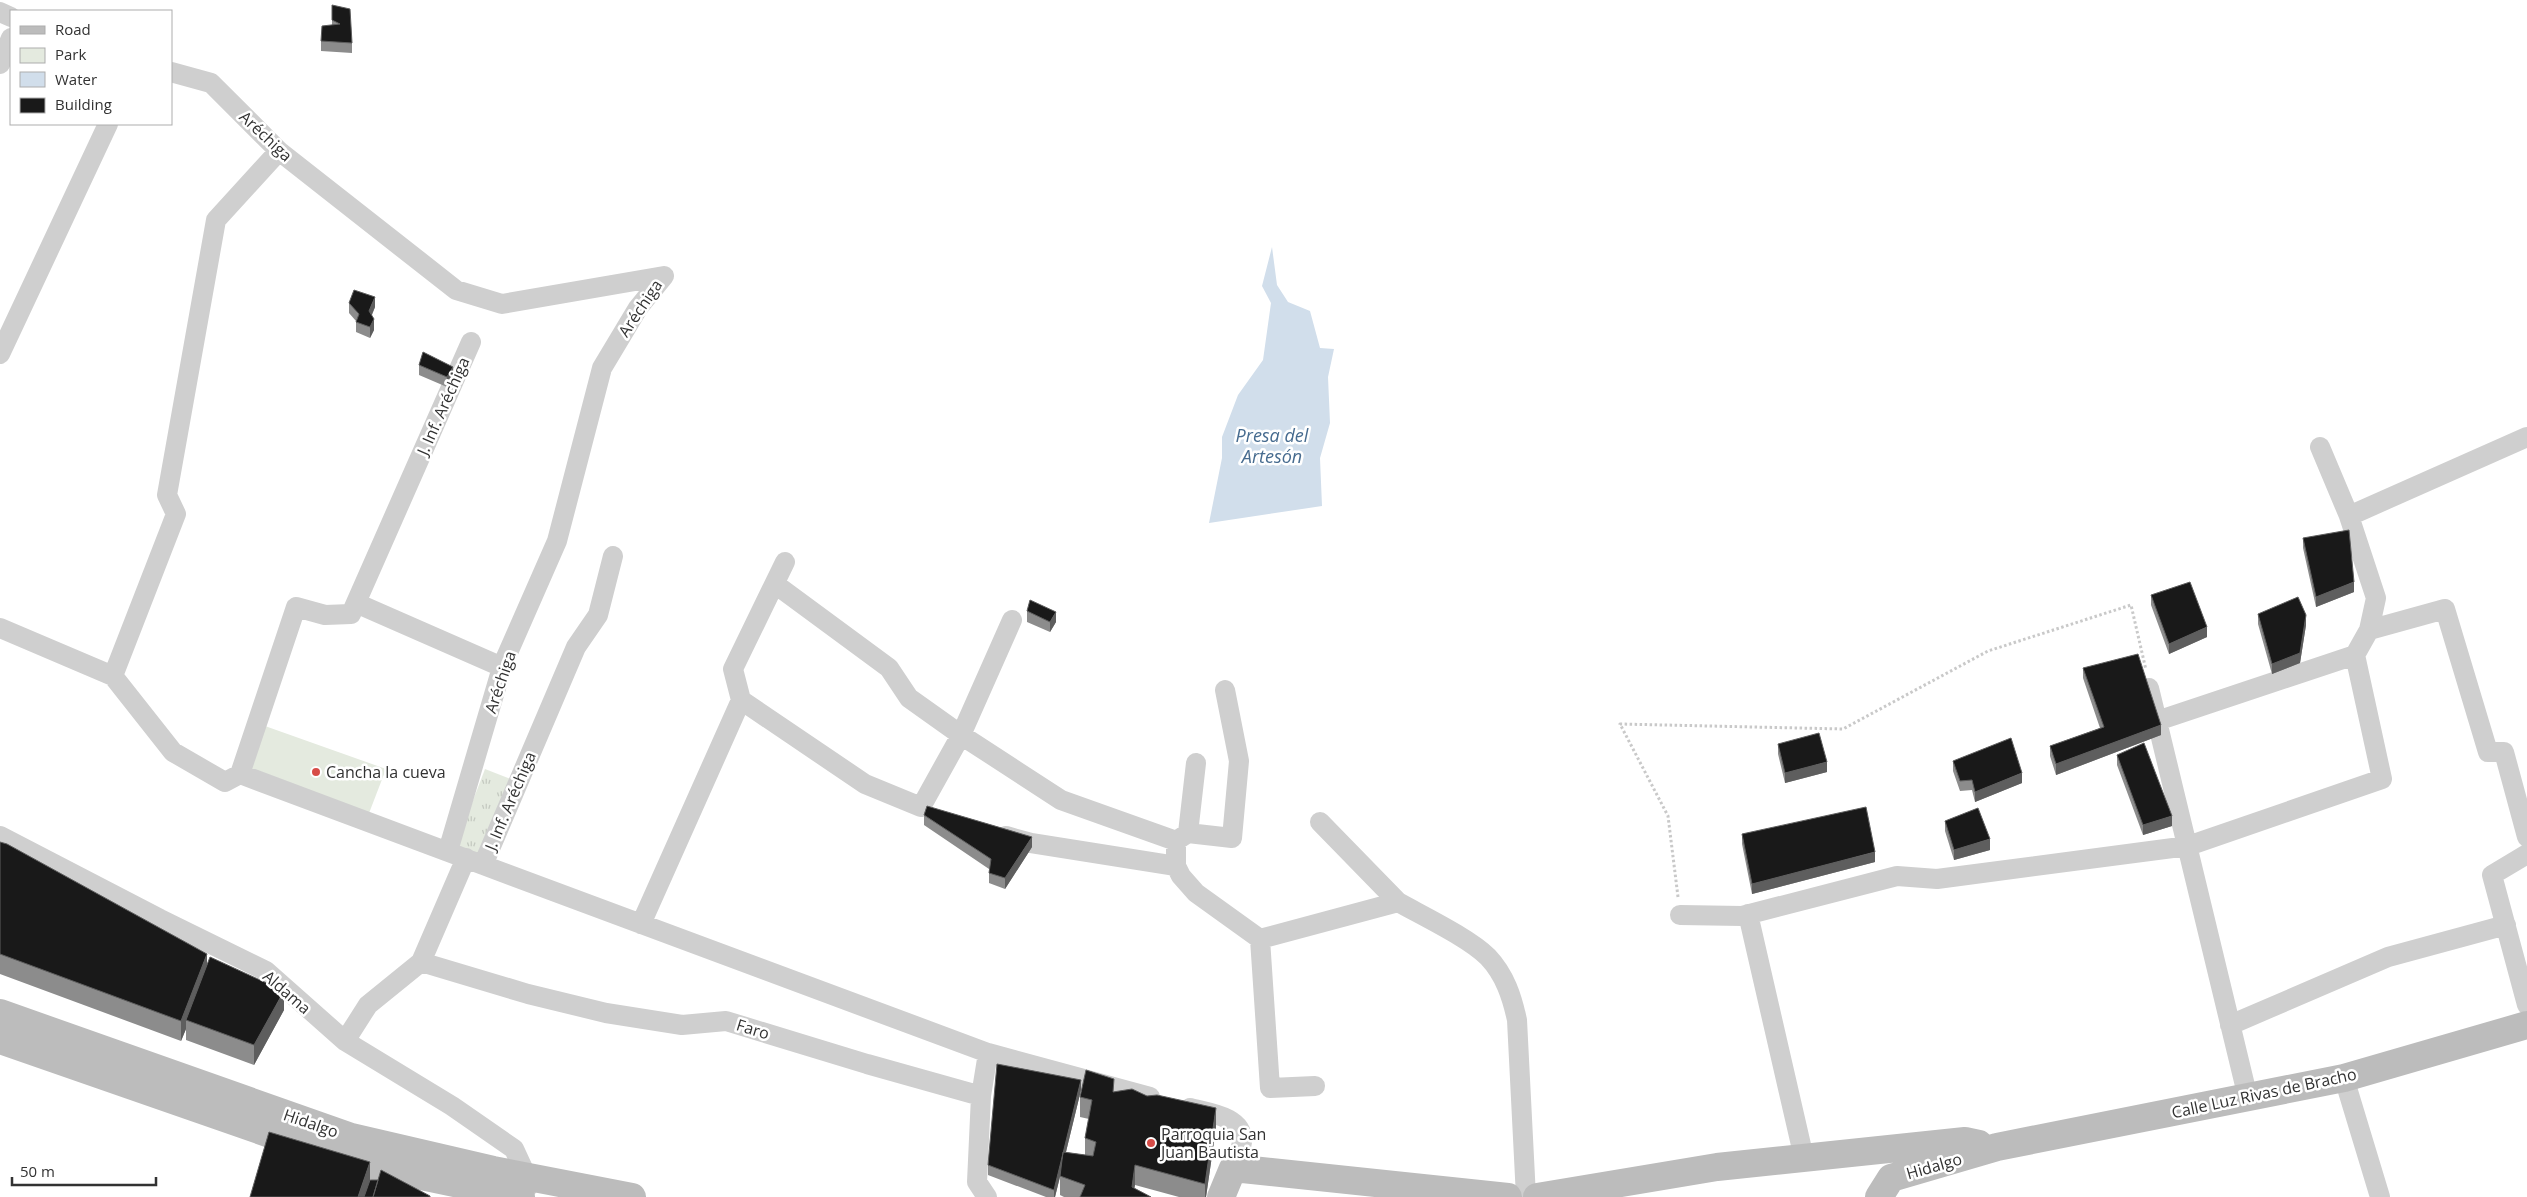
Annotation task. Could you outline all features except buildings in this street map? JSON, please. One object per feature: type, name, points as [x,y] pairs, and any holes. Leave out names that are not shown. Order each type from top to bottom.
[{"type":"main road","name":"Hidalgo","points":[[0,1013],[489,1186]]},
{"type":"main road","name":"Calle Luz Rivas de Bracho","points":[[1997,1147],[2344,1078],[2527,1025]]},
{"type":"main road","name":"Hidalgo","points":[[0,1040],[345,1160],[489,1186],[632,1197]]},
{"type":"main road","points":[[1538,1197],[1717,1167],[1965,1141],[1997,1147]]},
{"type":"main road","name":"Hidalgo","points":[[1885,1188],[1997,1147]]},
{"type":"main road","points":[[1881,1150],[1885,1188]]},
{"type":"main road","points":[[1222,1197],[1233,1168],[1508,1197]]},
{"type":"street","points":[[0,64],[10,40]]},
{"type":"street","name":"Aréchiga","points":[[172,72],[211,83],[279,150],[456,290],[502,304],[664,276],[638,308],[602,368],[557,541],[502,667],[465,858],[421,962],[368,1005],[345,1041]]},
{"type":"street","points":[[0,354],[108,125]]},
{"type":"street","points":[[113,676],[176,514],[167,495],[216,220],[279,150]]},
{"type":"street","name":"J. Inf. Aréchiga","points":[[356,603],[470,342]]},
{"type":"street","points":[[2349,516],[2527,437]]},
{"type":"street","points":[[2157,721],[2354,655],[2369,630],[2376,598],[2349,516],[2320,447]]},
{"type":"street","name":"J. Inf. Aréchiga","points":[[465,858],[576,646],[598,616],[614,556]]},
{"type":"street","points":[[641,924],[740,700],[733,669],[785,562]]},
{"type":"street","points":[[775,584],[889,668],[909,698],[961,735],[1061,800],[1182,837],[1232,838],[1239,761],[1226,690]]},
{"type":"street","points":[[0,628],[113,676],[173,752],[225,782],[240,774],[296,607],[326,615],[351,614],[356,603],[502,667]]},
{"type":"street","points":[[2369,630],[2445,609],[2488,752],[2504,752],[2527,837]]},
{"type":"street","points":[[740,700],[865,784],[930,811],[1012,620]]},
{"type":"street","points":[[1680,915],[1748,914],[1897,876],[1937,879],[2188,846],[2382,779],[2354,655]]},
{"type":"street","points":[[2150,688],[2248,1098]]},
{"type":"street","points":[[1176,866],[1196,763]]},
{"type":"street","points":[[240,774],[988,1054],[1228,1118],[1239,1128],[1242,1141],[1233,1168]]},
{"type":"street","points":[[1320,822],[1398,902],[1487,957],[1502,976],[1512,998],[1517,1020],[1526,1197]]},
{"type":"street","points":[[985,830],[1031,843],[1176,866],[1196,893],[1260,939]]},
{"type":"street","name":"Aldama","points":[[0,836],[156,928],[266,971],[345,1041],[452,1106],[514,1149],[525,1190]]},
{"type":"street","points":[[0,854],[118,919]]},
{"type":"street","points":[[2527,854],[2492,875],[2527,1005]]},
{"type":"street","points":[[1260,939],[1398,902]]},
{"type":"street","points":[[1748,914],[1804,1158]]},
{"type":"street","points":[[2230,1025],[2388,957],[2506,925]]},
{"type":"street","points":[[1260,939],[1270,1088],[1315,1086]]},
{"type":"street","name":"Faro","points":[[421,962],[528,994],[606,1013],[682,1025],[726,1020],[867,1064],[981,1096]]},
{"type":"street","points":[[266,997],[325,1025]]},
{"type":"street","points":[[987,1197],[977,1182],[981,1096],[988,1054]]},
{"type":"street","points":[[2344,1078],[2380,1197]]},
{"type":"path","points":[[1680,915],[1668,816],[1620,724],[1843,728],[1988,651],[2131,605],[2150,688]]},
{"type":"green space","name":"Cancha la cueva","points":[[265,726],[386,769],[366,821],[246,776]]},
{"type":"green space","points":[[485,769],[513,780],[482,861],[454,850]]},
{"type":"water","name":"Presa del Artesón","points":[[1272,247],[1277,285],[1288,302],[1310,311],[1320,348],[1334,349],[1328,377],[1330,423],[1320,458],[1322,506],[1209,523],[1222,458],[1222,437],[1238,395],[1263,360],[1271,303],[1262,286]]},
{"type":"place","name":"Cancha la cueva","points":[[316,772]]},
{"type":"place","name":"Parroquia San Juan Bautista","points":[[1151,1143]]}]
